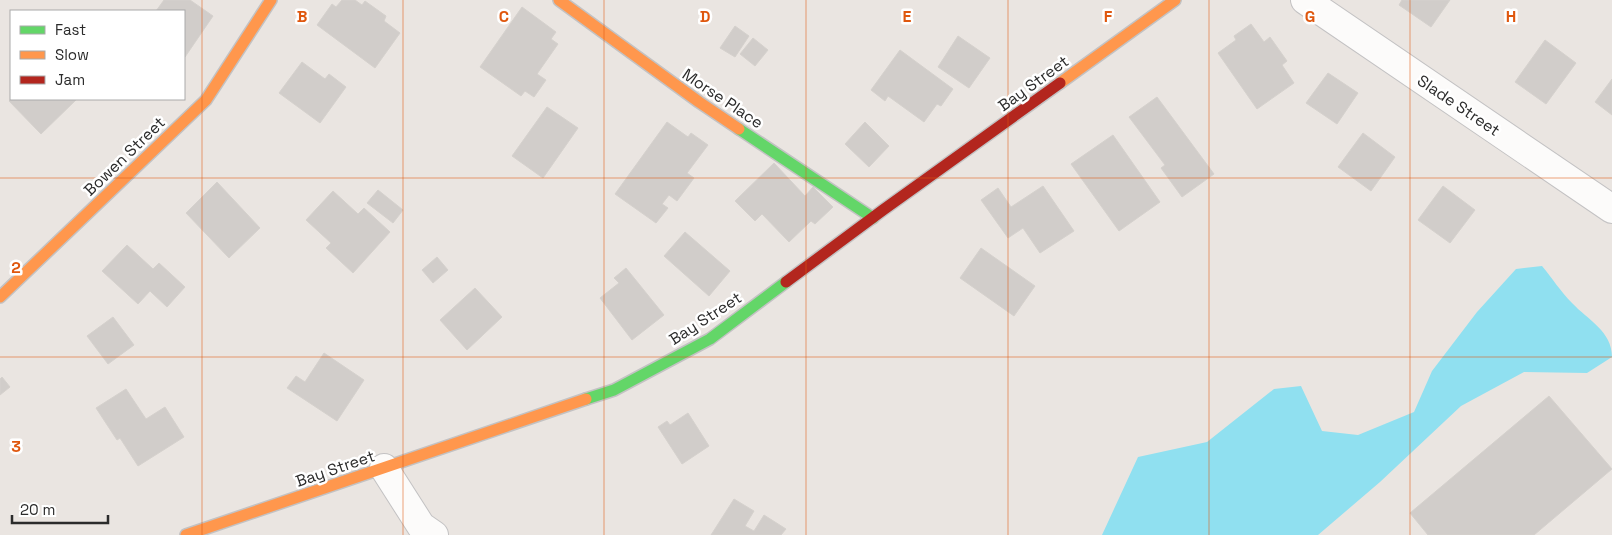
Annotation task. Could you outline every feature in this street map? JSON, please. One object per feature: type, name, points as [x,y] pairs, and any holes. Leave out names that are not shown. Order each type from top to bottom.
[{"type":"main road","name":"Bowen Street","points":[[0,297],[206,100],[271,0]]},
{"type":"main road","name":"Morse Place","points":[[559,0],[699,102],[873,218]]},
{"type":"main road","name":"Bay Street","points":[[186,535],[614,390],[710,339],[873,218],[1175,0]]},
{"type":"street","name":"Slade Street","points":[[1305,0],[1612,209]]},
{"type":"street","points":[[384,468],[421,526],[434,535]]},
{"type":"water","points":[[1542,266],[1568,299],[1604,333],[1611,348],[1612,357],[1587,373],[1524,372],[1461,406],[1380,482],[1318,535],[1102,535],[1138,457],[1207,442],[1274,389],[1301,386],[1322,431],[1358,435],[1414,412],[1432,371],[1477,312],[1516,269]]},
{"type":"building","points":[[164,0],[190,0],[213,16],[185,57],[185,10],[157,10]]},
{"type":"building","points":[[342,0],[355,0],[362,5],[365,1],[386,16],[384,21],[400,33],[375,68],[317,25],[332,4],[336,7]]},
{"type":"building","points":[[1402,0],[1450,0],[1431,27],[1399,5]]},
{"type":"building","points":[[522,7],[556,32],[551,39],[558,44],[537,74],[546,80],[534,97],[525,91],[521,96],[480,67]]},
{"type":"building","points":[[1251,24],[1264,42],[1270,37],[1287,61],[1282,65],[1294,83],[1257,109],[1218,53],[1236,40],[1234,36]]},
{"type":"building","points":[[735,26],[749,36],[735,57],[720,48]]},
{"type":"building","points":[[958,36],[990,58],[969,88],[938,67]]},
{"type":"building","points":[[753,38],[768,50],[755,66],[740,54]]},
{"type":"building","points":[[1545,40],[1576,63],[1546,104],[1515,82]]},
{"type":"building","points":[[900,50],[953,89],[941,106],[937,104],[924,122],[888,96],[885,101],[871,90]]},
{"type":"building","points":[[302,62],[325,79],[329,74],[346,87],[320,123],[279,93]]},
{"type":"building","points":[[1328,73],[1358,93],[1337,124],[1306,103]]},
{"type":"building","points":[[1612,79],[1612,115],[1595,102]]},
{"type":"building","points":[[1157,97],[1214,174],[1182,197],[1161,168],[1165,165],[1129,117]]},
{"type":"building","points":[[10,100],[76,100],[41,134],[9,101]]},
{"type":"building","points":[[547,107],[578,128],[543,178],[512,156]]},
{"type":"building","points":[[667,122],[688,137],[691,133],[708,145],[687,173],[694,178],[677,201],[669,195],[662,204],[668,208],[656,223],[615,194]]},
{"type":"building","points":[[865,122],[889,146],[869,167],[845,144]]},
{"type":"building","points":[[1363,133],[1395,157],[1371,191],[1338,167]]},
{"type":"building","points":[[1113,135],[1160,202],[1119,231],[1071,164]]},
{"type":"building","points":[[774,163],[805,196],[813,187],[833,207],[815,224],[811,221],[789,242],[762,214],[755,221],[735,201]]},
{"type":"building","points":[[217,182],[260,228],[229,258],[186,213]]},
{"type":"building","points":[[1043,186],[1074,231],[1040,253],[1023,228],[1008,238],[981,200],[998,188],[1011,207]]},
{"type":"building","points":[[1443,186],[1475,210],[1450,243],[1418,220]]},
{"type":"building","points":[[378,190],[403,210],[393,223],[367,203]]},
{"type":"building","points":[[333,191],[358,214],[364,208],[390,232],[353,273],[326,248],[331,243],[306,220]]},
{"type":"building","points":[[685,232],[730,271],[709,296],[664,256]]},
{"type":"building","points":[[127,245],[153,269],[159,263],[185,287],[167,307],[150,291],[138,304],[102,271]]},
{"type":"building","points":[[981,248],[1035,286],[1014,316],[960,278]]},
{"type":"building","points":[[437,257],[448,270],[433,283],[422,270]]},
{"type":"building","points":[[626,268],[664,315],[632,340],[600,298],[619,283],[614,278]]},
{"type":"building","points":[[475,288],[502,317],[467,350],[440,320]]},
{"type":"building","points":[[113,317],[134,345],[108,364],[87,336]]},
{"type":"building","points":[[324,353],[364,380],[337,421],[287,388],[296,376],[305,382]]},
{"type":"building","points":[[2,377],[10,387],[0,395],[0,379]]},
{"type":"building","points":[[126,389],[146,419],[165,407],[184,437],[138,466],[120,438],[117,440],[96,408]]},
{"type":"building","points":[[1549,396],[1612,469],[1534,535],[1428,535],[1410,513]]},
{"type":"building","points":[[688,413],[709,446],[682,464],[658,427],[667,421],[670,425]]},
{"type":"building","points":[[734,499],[754,511],[745,526],[754,531],[764,515],[786,529],[781,535],[711,535]]},
{"type":"traffic: fast","points":[[739,129],[873,218]]},
{"type":"traffic: fast","points":[[586,399],[614,390],[710,339],[786,282]]},
{"type":"traffic: slow","points":[[0,297],[206,100],[271,0]]},
{"type":"traffic: slow","points":[[559,0],[739,129]]},
{"type":"traffic: slow","points":[[1060,83],[1175,0]]},
{"type":"traffic: slow","points":[[186,535],[586,399]]},
{"type":"traffic: jam","points":[[786,282],[1060,83]]}]
